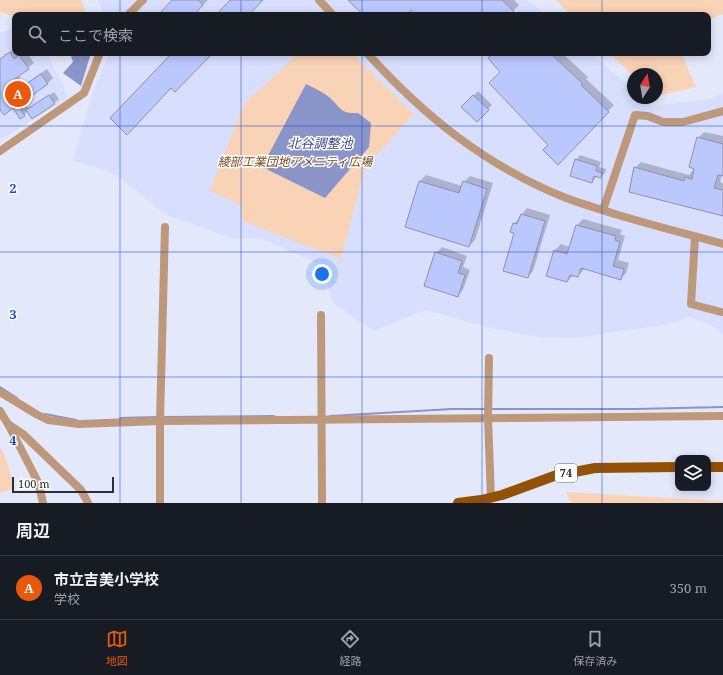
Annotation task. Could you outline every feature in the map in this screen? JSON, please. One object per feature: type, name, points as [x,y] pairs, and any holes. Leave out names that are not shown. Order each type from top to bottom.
[{"type":"main road","name":"74","points":[[458,503],[491,498],[554,476],[595,468],[675,467]]},
{"type":"main road","points":[[711,467],[723,467]]},
{"type":"street","points":[[131,12],[143,0]]},
{"type":"street","points":[[319,0],[330,12]]},
{"type":"street","points":[[0,151],[84,93],[99,56]]},
{"type":"street","points":[[370,56],[412,100],[482,156],[544,189],[568,199],[723,244]]},
{"type":"street","points":[[603,210],[635,115],[648,116],[663,122],[683,122],[723,111]]},
{"type":"street","points":[[160,503],[160,421],[165,227]]},
{"type":"street","points":[[695,237],[691,304],[721,312]]},
{"type":"street","points":[[321,315],[322,503]]},
{"type":"street","points":[[489,358],[488,418],[491,498]]},
{"type":"street","points":[[0,392],[48,420],[79,424],[160,421],[723,416]]},
{"type":"street","points":[[0,411],[38,482],[43,503]]},
{"type":"street","points":[[8,424],[23,434],[81,490],[88,503]]},
{"type":"shaded area","points":[[98,0],[528,0],[542,12],[103,12]]},
{"type":"shaded area","points":[[12,30],[12,56],[48,56],[64,87],[67,98],[0,140],[0,32]]},
{"type":"shaded area","points":[[108,56],[594,56],[627,85],[627,104],[650,104],[652,106],[704,100],[723,94],[723,335],[715,327],[691,317],[664,325],[582,337],[543,338],[491,328],[425,310],[374,331],[333,303],[322,265],[262,239],[232,238],[166,215],[132,187],[108,171],[73,161],[90,101]]},
{"type":"green space","points":[[0,0],[81,0],[86,12],[12,12],[12,16],[0,12]]},
{"type":"green space","points":[[556,0],[723,0],[723,14],[711,19],[711,12],[568,12]]},
{"type":"green space","name":"綾部工業団地アメニティ広場","points":[[296,56],[355,56],[414,114],[365,168],[341,259],[243,221],[241,205],[210,191],[244,104]]},
{"type":"green space","points":[[613,56],[682,56],[696,87],[663,95],[663,68],[627,68],[627,70]]},
{"type":"green space","points":[[0,448],[4,453],[15,488],[0,493]]},
{"type":"green space","points":[[566,492],[723,501],[723,503],[571,503]]},
{"type":"water","points":[[71,56],[90,56],[81,86],[63,73],[73,62]]},
{"type":"water","name":"北谷調整池","points":[[306,84],[327,95],[344,111],[358,113],[371,123],[369,147],[325,198],[262,167]]},
{"type":"building","points":[[172,0],[198,0],[203,5],[197,12],[161,12]]},
{"type":"building","points":[[230,0],[263,0],[252,12],[219,12]]},
{"type":"building","points":[[348,0],[502,0],[514,11],[413,12],[411,10],[409,12],[360,12]]},
{"type":"building","points":[[10,52],[14,59],[20,56],[29,69],[12,81],[18,90],[41,74],[48,84],[18,105],[25,116],[20,119],[13,108],[4,115],[0,110],[0,59]]},
{"type":"building","points":[[169,56],[210,56],[175,92],[171,88],[127,135],[110,118]]},
{"type":"building","points":[[490,56],[553,56],[583,84],[581,85],[609,112],[558,165],[543,150],[548,145],[489,83],[500,72],[488,58]]},
{"type":"building","points":[[49,95],[55,104],[32,119],[26,110]]},
{"type":"building","points":[[473,95],[489,110],[477,122],[461,107]]},
{"type":"building","points":[[697,137],[723,144],[723,176],[718,175],[714,188],[723,190],[723,216],[629,192],[634,167],[684,181],[685,177],[692,179],[694,169],[689,167]]},
{"type":"building","points":[[575,159],[597,166],[596,171],[602,173],[601,178],[594,176],[592,183],[570,176]]},
{"type":"building","points":[[419,181],[459,193],[463,181],[487,189],[469,247],[405,227]]},
{"type":"building","points":[[521,214],[545,221],[528,278],[503,271],[514,233],[510,232],[513,223],[517,224]]},
{"type":"building","points":[[576,225],[616,236],[615,240],[620,242],[613,266],[624,269],[621,280],[581,268],[578,277],[570,275],[567,282],[546,276],[554,250],[567,254]]},
{"type":"building","points":[[435,252],[462,261],[458,273],[465,275],[458,297],[424,286]]},
{"type":"waterway","points":[[0,387],[17,398]]},
{"type":"waterway","points":[[490,409],[635,409],[723,407]]},
{"type":"waterway","points":[[330,416],[452,409],[486,409]]},
{"type":"waterway","points":[[45,414],[76,420]]},
{"type":"waterway","points":[[162,417],[274,416]]},
{"type":"waterway","points":[[120,418],[158,417]]},
{"type":"place","name":"市立吉美小学校","points":[[18,94]]}]
